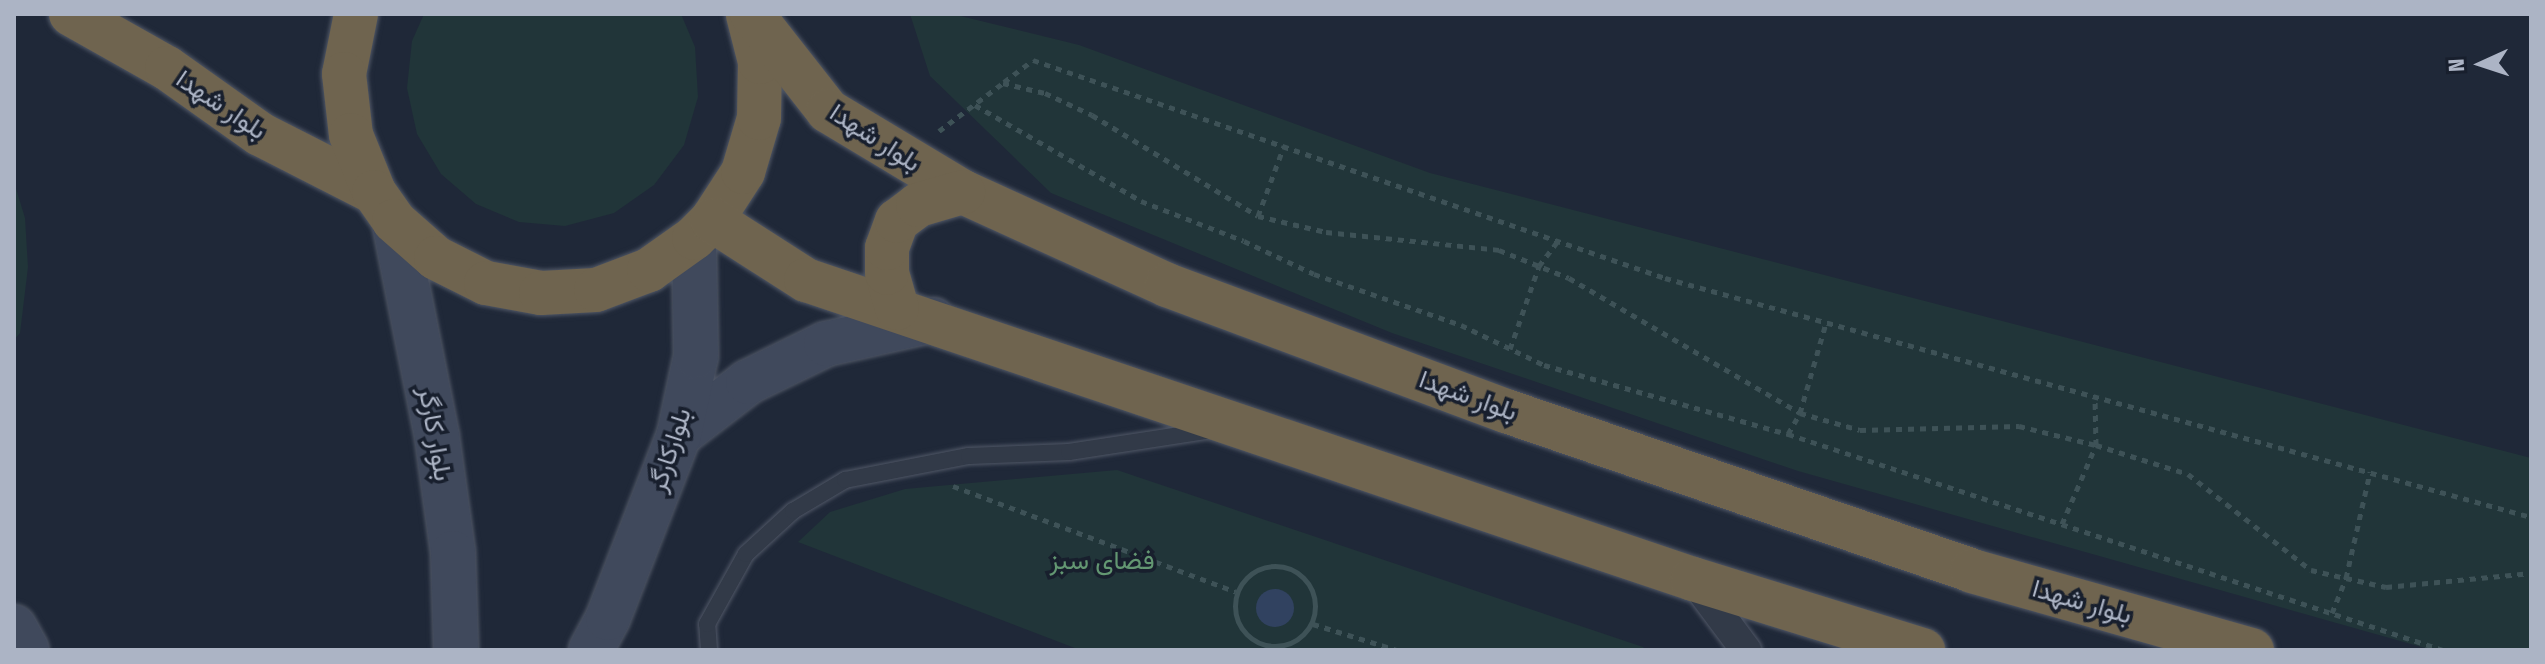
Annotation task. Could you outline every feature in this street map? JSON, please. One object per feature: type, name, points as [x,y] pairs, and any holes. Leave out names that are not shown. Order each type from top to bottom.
[{"type":"highway","name":"بلوار شهدا","points":[[71,14],[167,68],[260,134],[384,206]]},
{"type":"highway","points":[[356,14],[344,74],[351,135],[384,206],[436,258],[486,283],[541,293],[596,290],[649,270],[703,229],[743,172],[759,118],[760,62],[750,14]]},
{"type":"highway","name":"بلوار شهدا","points":[[750,14],[828,111],[963,192],[1167,285],[1506,411],[1972,571],[2252,650]]},
{"type":"highway","points":[[915,314],[887,273],[887,248],[897,221],[918,205],[963,192]]},
{"type":"highway","points":[[703,229],[806,280],[915,314],[1693,579],[1923,650]]},
{"type":"main road","name":"بلوار کارگر","points":[[384,206],[437,437],[453,553],[456,650]]},
{"type":"main road","name":"بلوارکارگر","points":[[591,650],[608,618],[679,435],[696,356],[703,229]]},
{"type":"main road","points":[[679,435],[748,382],[826,344],[915,314]]},
{"type":"main road","points":[[14,627],[27,650]]},
{"type":"street","points":[[1693,579],[1746,650]]},
{"type":"lane","points":[[709,650],[707,624],[746,554],[793,511],[845,480],[969,456],[1069,452],[1241,426]]},
{"type":"path","points":[[903,158],[1033,60],[1665,278],[2531,517]]},
{"type":"path","points":[[1003,83],[1045,93],[1092,115],[1258,216],[1326,232],[1499,250],[1569,278],[1800,413],[1860,430],[2019,426],[2096,445],[2188,474],[2311,570],[2386,587],[2531,573]]},
{"type":"path","points":[[975,105],[1141,201],[1244,241],[1314,274],[1461,325],[1544,365],[1788,434],[2443,650]]},
{"type":"path","points":[[1258,216],[1284,146]]},
{"type":"path","points":[[1510,349],[1539,266],[1558,241]]},
{"type":"path","points":[[1788,434],[1800,413],[1826,323]]},
{"type":"path","points":[[2062,524],[2096,445],[2095,397]]},
{"type":"path","points":[[903,467],[1236,592]]},
{"type":"path","points":[[2332,613],[2346,578],[2370,472]]},
{"type":"path","points":[[1278,565],[1302,575],[1315,598],[1313,624],[1296,642],[1271,648],[1248,638],[1235,616],[1236,592],[1253,571],[1278,565]]},
{"type":"path","points":[[1313,624],[1397,650]]},
{"type":"green space","points":[[424,14],[681,14],[695,47],[698,97],[684,145],[654,185],[614,213],[565,226],[519,222],[476,204],[441,174],[417,134],[407,88],[412,41]]},
{"type":"green space","points":[[910,14],[952,14],[1079,45],[1430,173],[2531,458],[2531,650],[2432,650],[1798,471],[1392,333],[1051,193],[930,76]]},
{"type":"green space","points":[[14,182],[25,218],[28,267],[20,333],[14,340]]},
{"type":"green space","name":"فضای سبز","points":[[1117,470],[1646,650],[1080,650],[798,542],[830,512],[905,489]]},
{"type":"water","points":[[1275,589],[1288,595],[1294,608],[1288,621],[1275,627],[1262,621],[1256,608],[1262,595]]}]
